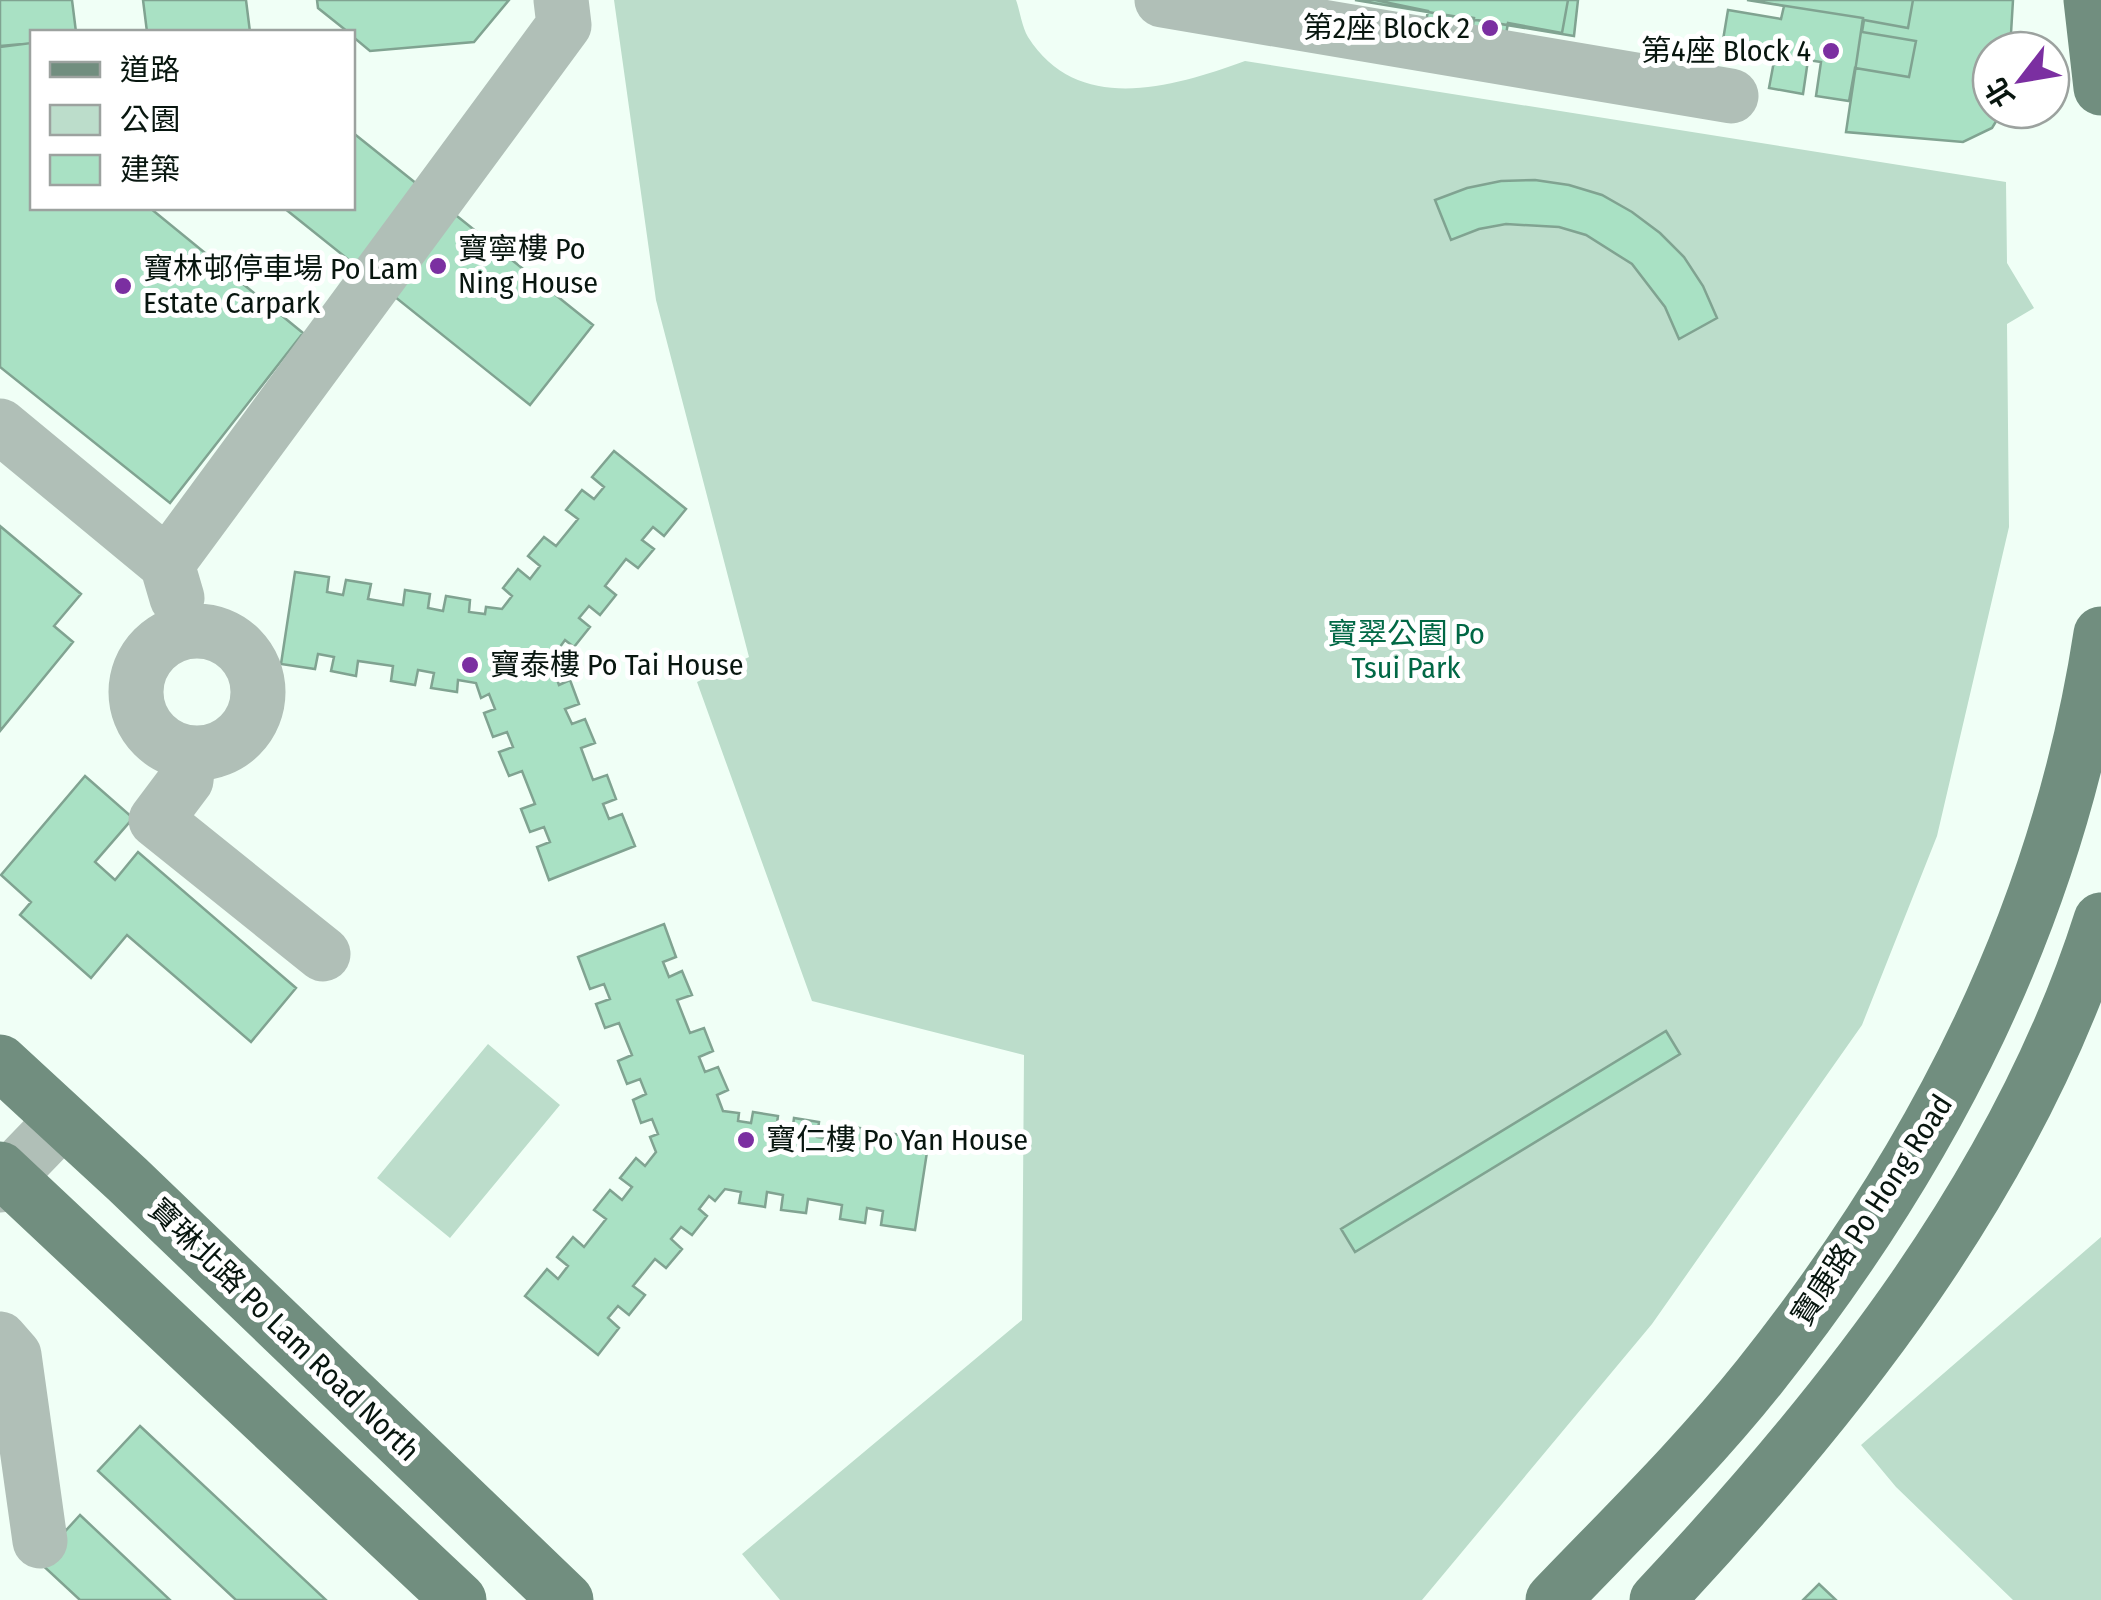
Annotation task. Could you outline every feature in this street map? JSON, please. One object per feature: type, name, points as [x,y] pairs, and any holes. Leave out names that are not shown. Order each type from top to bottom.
[{"type":"main road","points":[[2091,0],[2101,88]]},
{"type":"main road","name":"寶康路 Po Hong Road","points":[[1553,1600],[1697,1450],[1758,1378],[1873,1220],[1948,1096],[2009,962],[2047,858],[2075,765],[2101,634]]},
{"type":"main road","points":[[1656,1600],[1786,1456],[1859,1364],[1953,1228],[2002,1145],[2037,1074],[2101,920]]},
{"type":"main road","name":"寶琳北路 Po Lam Road North","points":[[0,1062],[566,1600]]},
{"type":"main road","points":[[3,1177],[459,1600]]},
{"type":"lane","points":[[167,564],[564,26],[561,0]]},
{"type":"lane","points":[[1162,0],[1732,96]]},
{"type":"lane","points":[[0,426],[167,564],[186,631]]},
{"type":"lane","points":[[186,631],[206,631],[225,637],[240,649],[252,666],[258,704],[241,736],[208,753],[189,754],[154,737],[136,703],[135,684],[152,649],[186,631]]},
{"type":"lane","points":[[189,754],[186,780],[156,820],[323,954]]},
{"type":"lane","points":[[3,1177],[62,1121]]},
{"type":"lane","points":[[0,1338],[14,1355],[40,1541]]},
{"type":"green space","name":"寶翠公園 Po Tsui Park","points":[[614,0],[1016,0],[1028,37],[1049,62],[1073,78],[1100,86],[1158,86],[1245,61],[2006,182],[2007,263],[2034,308],[2007,324],[2009,527],[1937,836],[1862,1025],[1652,1324],[1422,1600],[780,1600],[742,1554],[1022,1320],[1024,1055],[812,1001],[697,682],[749,657],[656,300]]},
{"type":"green space","points":[[488,1044],[560,1105],[450,1238],[377,1178]]},
{"type":"green space","points":[[2101,1237],[2101,1600],[2013,1600],[1896,1487],[1861,1445]]},
{"type":"building","points":[[0,0],[72,0],[76,30],[30,30],[30,43],[0,47]]},
{"type":"building","points":[[143,0],[246,0],[250,30],[147,30]]},
{"type":"building","points":[[317,0],[509,0],[474,42],[370,51],[355,38],[355,30],[346,30],[318,8]]},
{"type":"building","points":[[1355,0],[1578,0],[1574,36]]},
{"type":"building","name":"第2座 Block 2","points":[[1375,0],[1568,0],[1562,33],[1508,23],[1502,57],[1469,51],[1474,18],[1462,16],[1456,49],[1422,43],[1428,11]]},
{"type":"building","points":[[1747,0],[2013,0],[2011,30],[1971,30],[1971,130],[1988,130],[1963,142],[1846,132],[1863,18]]},
{"type":"building","name":"第4座 Block 4","points":[[1750,0],[1913,0],[1908,28],[1864,20],[1862,32],[1916,41],[1909,77],[1855,68],[1849,101],[1816,96],[1821,62],[1808,60],[1803,94],[1769,88],[1775,56],[1722,46],[1728,10],[1781,19],[1784,6]]},
{"type":"building","name":"寶林邨停車場 Po Lam Estate Carpark","points":[[30,43],[30,210],[152,210],[303,333],[170,503],[0,367],[0,46]]},
{"type":"building","name":"寶寧樓 Po Ning House","points":[[355,134],[593,325],[530,405],[286,210],[355,210]]},
{"type":"building","points":[[1535,180],[1602,195],[1660,233],[1684,257],[1717,318],[1679,339],[1665,307],[1632,264],[1586,235],[1559,227],[1506,224],[1451,240],[1435,200],[1501,181]]},
{"type":"building","name":"寶泰樓 Po Tai House","points":[[614,451],[686,509],[664,536],[653,527],[642,540],[654,549],[638,568],[626,559],[605,586],[616,595],[600,615],[589,606],[579,618],[590,627],[574,647],[565,640],[557,651],[563,656],[553,668],[559,685],[570,680],[579,704],[565,709],[572,724],[585,719],[595,743],[581,748],[593,780],[607,775],[616,799],[603,804],[609,819],[622,814],[635,846],[549,880],[537,847],[550,842],[544,827],[530,832],[521,809],[535,804],[522,771],[509,776],[499,752],[513,747],[507,732],[493,737],[484,713],[495,709],[489,694],[481,698],[476,683],[458,680],[457,692],[431,688],[434,673],[418,670],[415,685],[391,681],[393,666],[358,661],[356,676],[331,671],[334,657],[318,654],[315,669],[281,664],[295,572],[329,577],[327,592],[343,595],[346,580],[371,584],[368,599],[403,605],[405,590],[430,594],[428,608],[443,611],[446,596],[470,600],[469,612],[485,614],[486,607],[502,609],[512,596],[503,588],[518,569],[530,579],[540,566],[528,556],[544,537],[556,546],[578,519],[566,510],[582,490],[594,499],[604,487],[592,477]]},
{"type":"building","points":[[0,526],[81,594],[54,626],[73,642],[0,731]]},
{"type":"building","points":[[85,776],[133,818],[95,862],[115,880],[138,852],[296,988],[251,1042],[127,935],[91,978],[20,915],[31,902],[1,875]]},
{"type":"building","name":"寶仁樓 Po Yan House","points":[[664,924],[676,957],[663,962],[669,977],[682,971],[692,995],[677,1000],[690,1033],[704,1028],[713,1051],[699,1057],[705,1072],[718,1067],[728,1090],[717,1095],[723,1111],[739,1113],[738,1121],[751,1123],[753,1112],[778,1116],[776,1130],[792,1133],[794,1118],[819,1122],[817,1137],[851,1142],[853,1127],[879,1131],[876,1146],[893,1148],[894,1134],[929,1139],[915,1230],[881,1225],[883,1211],[867,1208],[865,1223],[840,1219],[842,1205],[808,1199],[806,1213],[781,1210],[783,1195],[767,1192],[765,1207],[739,1203],[741,1192],[725,1189],[715,1201],[709,1196],[699,1209],[707,1216],[692,1235],[681,1227],[671,1239],[682,1249],[666,1268],[655,1259],[633,1286],[645,1295],[629,1315],[618,1306],[608,1318],[619,1328],[598,1355],[525,1296],[547,1269],[558,1279],[568,1266],[557,1257],[573,1237],[584,1247],[606,1219],[594,1210],[610,1190],[622,1200],[632,1187],[620,1178],[636,1158],[645,1166],[656,1152],[650,1137],[658,1134],[652,1119],[641,1123],[633,1100],[646,1094],[640,1079],[627,1084],[618,1061],[632,1055],[619,1023],[605,1028],[596,1004],[610,999],[604,984],[590,989],[578,957]]},
{"type":"building","points":[[1666,1031],[1680,1054],[1355,1252],[1341,1229]]},
{"type":"building","points":[[140,1426],[326,1600],[236,1600],[98,1471]]},
{"type":"building","points":[[80,1515],[170,1600],[80,1600],[38,1561]]},
{"type":"building","points":[[1819,1584],[1836,1600],[1803,1600]]},
{"type":"place","name":"第2座 Block 2","points":[[1490,28]]},
{"type":"place","name":"第4座 Block 4","points":[[1831,51]]},
{"type":"place","name":"寶寧樓 Po Ning House","points":[[438,266]]},
{"type":"place","name":"寶林邨停車場 Po Lam Estate Carpark","points":[[123,286]]},
{"type":"place","name":"寶泰樓 Po Tai House","points":[[470,665]]},
{"type":"place","name":"寶仁樓 Po Yan House","points":[[746,1140]]}]
